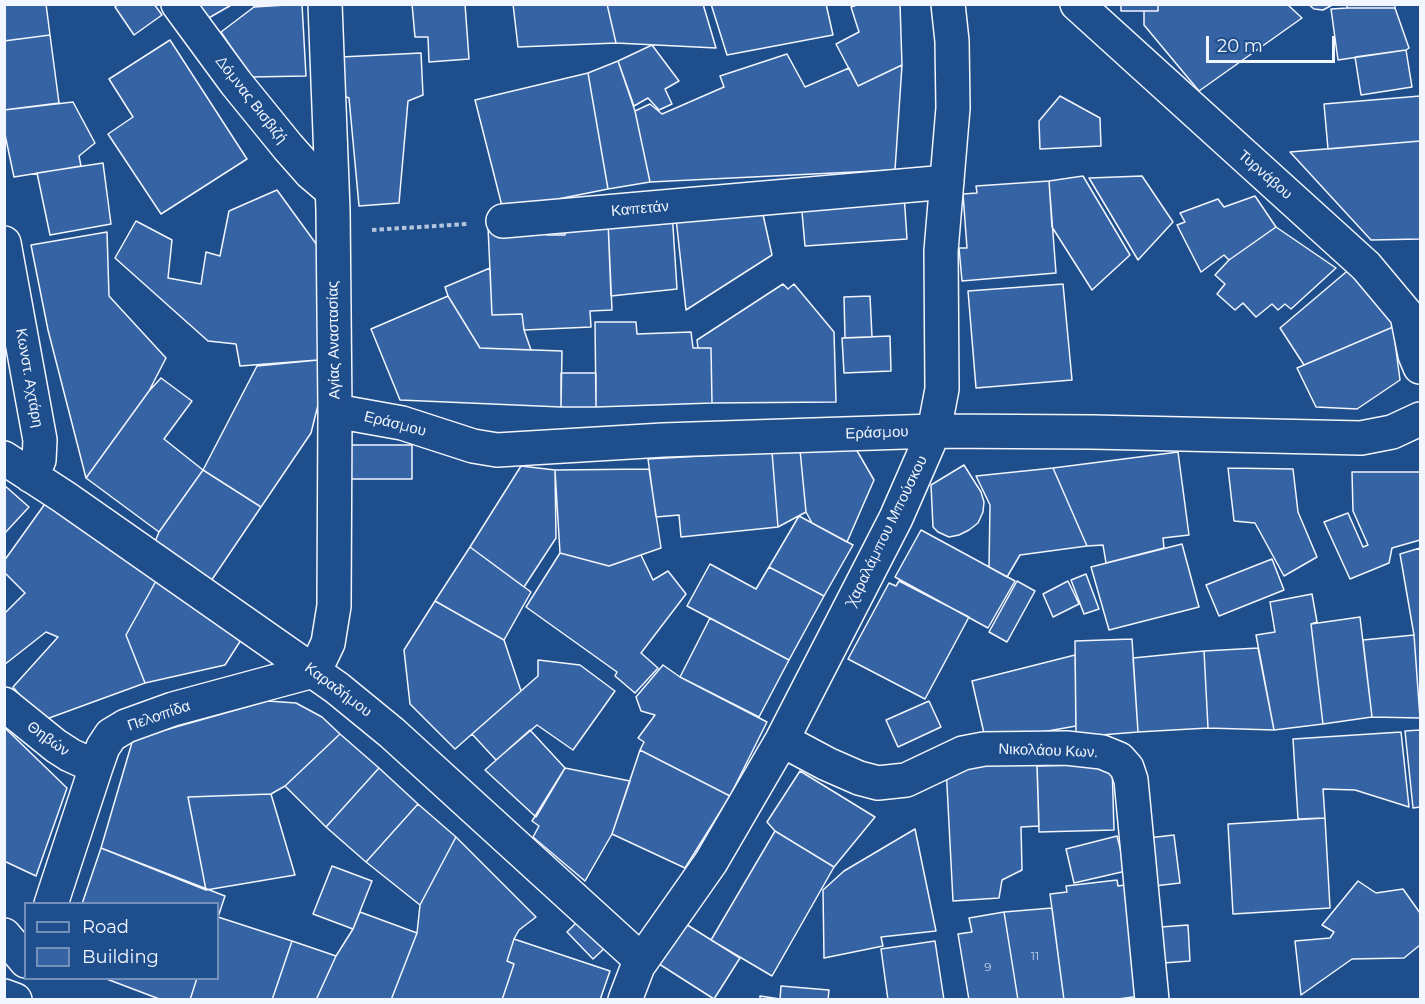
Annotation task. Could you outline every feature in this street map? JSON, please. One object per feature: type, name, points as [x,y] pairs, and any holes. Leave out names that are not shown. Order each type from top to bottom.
[{"type":"street","name":"Δόμνας Βισβιζή","points":[[178,4],[236,83],[288,147],[311,173],[331,190]]},
{"type":"street","name":"Αγίας Αναστασίας","points":[[312,670],[318,664],[328,643],[333,612],[333,233],[326,4]]},
{"type":"street","name":"Χαραλάμπου Μπούσκου","points":[[625,999],[641,960],[711,862],[782,740],[896,518],[934,431],[942,388],[941,251],[951,143],[953,79],[948,4]]},
{"type":"street","name":"Τυρνάβου","points":[[1077,4],[1366,266],[1407,315],[1415,355],[1420,367]]},
{"type":"street","name":"Καπετάν","points":[[503,221],[947,182]]},
{"type":"street","name":"Κωνστ. Αχτάρη","points":[[4,243],[40,440],[39,460],[18,467]]},
{"type":"street","name":"Εράσμου","points":[[334,411],[402,423],[473,446],[497,450],[675,440],[934,431],[1361,438],[1392,432],[1420,419]]},
{"type":"street","name":"Καραδήμου","points":[[18,467],[337,688],[392,733],[641,960]]},
{"type":"street","name":"Πελοπίδα","points":[[51,902],[96,767],[109,737],[126,726],[173,709],[293,678],[312,670]]},
{"type":"street","name":"Θηβών","points":[[4,704],[56,746],[96,767]]},
{"type":"street","name":"Νικολάου Κων.","points":[[782,740],[827,764],[878,783],[906,780],[963,753],[984,749],[1066,748],[1102,752],[1119,759],[1127,768],[1132,788],[1152,999]]},
{"type":"street","points":[[4,935],[24,960]]},
{"type":"street","points":[[22,999],[27,980]]},
{"type":"street","points":[[4,996],[15,999]]},
{"type":"path","points":[[333,233],[503,221]]},
{"type":"building","points":[[4,4],[46,4],[50,35],[4,41]]},
{"type":"building","points":[[119,4],[154,4],[162,15],[134,35],[115,7]]},
{"type":"building","points":[[196,4],[233,4],[207,19]]},
{"type":"building","points":[[253,4],[300,4],[254,7]]},
{"type":"building","points":[[302,4],[306,76],[251,77],[221,32],[254,7]]},
{"type":"building","points":[[412,4],[465,4],[469,59],[429,62],[428,37],[415,37]]},
{"type":"building","points":[[513,4],[607,4],[616,43],[518,47]]},
{"type":"building","points":[[607,4],[703,4],[716,48],[616,43]]},
{"type":"building","points":[[711,4],[826,4],[833,35],[727,55]]},
{"type":"building","points":[[860,4],[900,4],[902,65],[858,86],[836,44],[859,32],[851,7]]},
{"type":"building","points":[[1121,4],[1158,4],[1158,11],[1121,11]]},
{"type":"building","points":[[1158,4],[1287,4],[1302,18],[1199,91],[1144,25],[1144,11],[1158,11]]},
{"type":"building","points":[[1308,4],[1334,4],[1323,10],[1314,9]]},
{"type":"building","points":[[1347,4],[1395,4],[1395,8],[1347,8]]},
{"type":"building","points":[[1395,8],[1409,48],[1338,60],[1331,9]]},
{"type":"building","points":[[50,35],[59,103],[4,110],[4,41]]},
{"type":"building","points":[[170,40],[247,159],[161,214],[108,134],[133,117],[109,79]]},
{"type":"building","points":[[652,45],[679,81],[665,89],[672,104],[659,110],[648,98],[634,106],[618,61]]},
{"type":"building","points":[[1406,50],[1412,87],[1361,95],[1355,57]]},
{"type":"building","points":[[421,53],[423,95],[408,101],[399,203],[359,206],[349,98],[339,94],[341,57]]},
{"type":"building","points":[[787,54],[805,87],[849,68],[858,86],[902,65],[895,170],[650,182],[635,111],[650,104],[662,114],[724,87],[720,76]]},
{"type":"building","points":[[618,61],[635,111],[650,182],[608,189],[588,73]]},
{"type":"building","points":[[588,73],[608,189],[503,210],[475,100]]},
{"type":"building","points":[[1060,96],[1100,118],[1101,146],[1040,149],[1039,121]]},
{"type":"building","points":[[1420,96],[1420,141],[1328,149],[1324,104]]},
{"type":"building","points":[[73,102],[95,143],[79,156],[81,166],[14,177],[4,130],[4,110]]},
{"type":"building","points":[[1420,141],[1420,239],[1371,240],[1290,152]]},
{"type":"building","points":[[103,163],[111,224],[50,235],[37,173]]},
{"type":"building","points":[[1083,176],[1130,255],[1092,290],[1052,227],[1049,181]]},
{"type":"building","points":[[1142,176],[1173,222],[1138,260],[1089,178]]},
{"type":"building","points":[[1049,181],[1056,273],[962,281],[959,248],[967,248],[963,194],[977,193],[976,186]]},
{"type":"building","points":[[277,190],[322,252],[318,360],[240,366],[236,344],[208,341],[115,258],[136,221],[172,240],[168,278],[201,284],[206,252],[220,256],[229,211]]},
{"type":"building","points":[[904,194],[907,239],[805,246],[801,201]]},
{"type":"building","points":[[1255,196],[1276,227],[1229,260],[1224,255],[1201,272],[1177,225],[1185,222],[1180,213],[1218,199],[1224,207]]},
{"type":"building","points":[[760,201],[772,255],[686,310],[675,209]]},
{"type":"building","points":[[672,211],[677,289],[611,296],[608,221]]},
{"type":"building","points":[[608,221],[612,310],[590,311],[591,327],[524,330],[522,314],[492,315],[488,227],[546,224],[547,235],[565,235],[564,223]]},
{"type":"building","points":[[1276,227],[1336,268],[1291,309],[1285,304],[1278,310],[1272,304],[1256,317],[1243,303],[1235,310],[1217,294],[1225,284],[1215,275],[1229,260]]},
{"type":"building","points":[[107,232],[109,296],[166,358],[149,391],[86,478],[48,330],[31,245]]},
{"type":"building","points":[[1352,267],[1388,307],[1393,327],[1304,365],[1280,328]]},
{"type":"building","points":[[490,268],[492,315],[522,314],[524,330],[531,350],[480,348],[448,296],[445,287]]},
{"type":"building","points":[[783,284],[788,289],[794,284],[834,332],[836,402],[712,403],[711,348],[698,348],[697,340]]},
{"type":"building","points":[[1063,284],[1072,380],[976,388],[968,291]]},
{"type":"building","points":[[448,296],[480,348],[562,351],[561,407],[400,400],[371,329]]},
{"type":"building","points":[[870,296],[872,337],[845,338],[844,297]]},
{"type":"building","points":[[595,322],[636,322],[637,334],[691,332],[693,348],[711,348],[712,403],[596,407]]},
{"type":"building","points":[[1393,327],[1400,380],[1357,409],[1316,407],[1297,368]]},
{"type":"building","points":[[890,336],[891,371],[844,373],[842,338]]},
{"type":"building","points":[[318,360],[319,401],[311,433],[261,507],[203,470],[257,366]]},
{"type":"building","points":[[561,373],[596,373],[596,407],[561,407]]},
{"type":"building","points":[[161,378],[192,401],[164,439],[203,470],[159,532],[86,478],[149,391]]},
{"type":"building","points":[[347,445],[412,445],[412,479],[347,479]]},
{"type":"building","points":[[856,449],[874,480],[847,542],[812,523],[806,512],[800,450]]},
{"type":"building","points":[[800,450],[806,512],[778,527],[772,452]]},
{"type":"building","points":[[772,452],[778,527],[681,537],[679,515],[656,517],[648,459]]},
{"type":"building","points":[[1178,452],[1189,535],[1163,538],[1164,548],[1106,563],[1103,545],[1087,546],[1053,468]]},
{"type":"building","points":[[964,465],[981,492],[984,502],[983,512],[978,523],[969,530],[949,537],[933,527],[931,485]]},
{"type":"building","points":[[521,466],[555,470],[556,538],[524,587],[470,547]]},
{"type":"building","points":[[1053,468],[1087,546],[1020,555],[1007,577],[989,567],[990,505],[976,476]]},
{"type":"building","points":[[1228,468],[1293,469],[1298,512],[1317,557],[1284,576],[1255,523],[1234,521]]},
{"type":"building","points":[[649,469],[661,548],[609,566],[560,553],[555,470]]},
{"type":"building","points":[[203,470],[261,507],[211,581],[154,544],[159,532]]},
{"type":"building","points":[[1352,472],[1420,472],[1420,540],[1392,548],[1389,563],[1350,579],[1324,522],[1348,513],[1363,547],[1368,545],[1353,511]]},
{"type":"building","points":[[4,485],[29,507],[4,534]]},
{"type":"building","points":[[47,501],[156,581],[126,635],[145,683],[41,721],[13,687],[58,637],[46,632],[4,665],[4,614],[25,593],[4,572],[4,561]]},
{"type":"building","points":[[799,516],[853,545],[824,596],[769,567]]},
{"type":"building","points":[[921,530],[1015,581],[988,628],[895,577]]},
{"type":"building","points":[[1182,544],[1199,607],[1109,630],[1091,567]]},
{"type":"building","points":[[470,547],[531,592],[504,640],[435,601]]},
{"type":"building","points":[[1420,548],[1420,718],[1414,635],[1400,554]]},
{"type":"building","points":[[560,553],[609,566],[641,555],[653,580],[668,571],[686,594],[641,653],[658,668],[635,693],[615,676],[617,672],[526,607]]},
{"type":"building","points":[[1272,559],[1284,590],[1219,616],[1206,585]]},
{"type":"building","points":[[710,564],[756,589],[769,567],[824,596],[789,660],[687,606]]},
{"type":"building","points":[[1086,574],[1099,609],[1084,614],[1071,580]]},
{"type":"building","points":[[156,581],[241,640],[225,665],[145,683],[126,635]]},
{"type":"building","points":[[899,581],[969,617],[925,699],[848,659],[889,583],[896,586]]},
{"type":"building","points":[[1017,581],[1035,591],[1007,642],[989,632]]},
{"type":"building","points":[[1068,581],[1079,604],[1053,617],[1043,594]]},
{"type":"building","points":[[1312,594],[1317,622],[1311,624],[1323,724],[1274,730],[1256,635],[1275,632],[1270,602]]},
{"type":"building","points":[[435,601],[504,640],[521,691],[455,749],[410,704],[404,650]]},
{"type":"building","points":[[1360,617],[1372,717],[1323,724],[1311,624]]},
{"type":"building","points":[[710,618],[789,660],[759,717],[680,677]]},
{"type":"building","points":[[1414,635],[1420,718],[1372,717],[1363,640]]},
{"type":"building","points":[[1132,639],[1138,732],[1076,737],[1075,641]]},
{"type":"building","points":[[1258,648],[1274,730],[1208,728],[1204,651]]},
{"type":"building","points":[[1204,651],[1208,728],[1138,732],[1133,658]]},
{"type":"building","points":[[1075,655],[1076,726],[986,742],[972,681]]},
{"type":"building","points":[[538,660],[580,665],[615,691],[573,750],[537,725],[496,760],[472,734],[538,676]]},
{"type":"building","points":[[663,665],[680,677],[767,722],[730,796],[640,750],[644,742],[638,738],[655,715],[641,711],[636,697]]},
{"type":"building","points":[[268,701],[296,703],[322,717],[340,734],[285,786],[271,794],[188,797],[206,890],[101,848],[133,739]]},
{"type":"building","points":[[929,701],[941,727],[898,747],[886,720]]},
{"type":"building","points":[[4,727],[67,788],[36,876],[4,861]]},
{"type":"building","points":[[530,730],[565,768],[536,817],[485,770]]},
{"type":"building","points":[[1420,730],[1420,807],[1413,808],[1405,731]]},
{"type":"building","points":[[1401,732],[1409,807],[1355,790],[1323,789],[1325,818],[1298,819],[1293,739]]},
{"type":"building","points":[[340,734],[379,768],[326,827],[285,786]]},
{"type":"building","points":[[640,750],[730,796],[685,868],[612,834]]},
{"type":"building","points":[[1037,763],[1039,826],[1021,827],[1022,870],[1002,880],[999,898],[953,901],[946,766]]},
{"type":"building","points":[[1112,764],[1114,830],[1039,832],[1037,766]]},
{"type":"building","points":[[379,768],[418,804],[366,862],[326,827]]},
{"type":"building","points":[[565,768],[630,781],[612,834],[585,881],[533,837],[539,826],[532,821]]},
{"type":"building","points":[[800,771],[875,817],[834,867],[775,831],[767,822]]},
{"type":"building","points":[[271,794],[295,875],[206,890],[188,797]]},
{"type":"building","points":[[418,804],[456,837],[420,905],[366,862]]},
{"type":"building","points":[[1325,818],[1330,908],[1233,914],[1228,824]]},
{"type":"building","points":[[915,829],[936,931],[881,937],[883,946],[824,958],[823,890],[844,871]]},
{"type":"building","points":[[775,831],[834,867],[772,976],[711,940]]},
{"type":"building","points":[[1174,835],[1180,883],[1154,886],[1148,838]]},
{"type":"building","points":[[1117,836],[1126,871],[1074,883],[1066,849]]},
{"type":"building","points":[[456,837],[536,917],[519,930],[514,939],[507,961],[514,964],[502,1000],[391,1000],[417,933],[420,905]]},
{"type":"building","points":[[101,848],[225,896],[219,914],[219,902],[83,902]]},
{"type":"building","points":[[332,866],[372,881],[353,929],[313,914]]},
{"type":"building","points":[[1117,880],[1118,886],[1125,885],[1140,996],[1111,1000],[1064,1000],[1050,894],[1067,892],[1066,886]]},
{"type":"building","points":[[1358,881],[1376,893],[1403,889],[1420,913],[1420,945],[1404,958],[1352,959],[1301,995],[1295,941],[1330,938],[1334,932],[1322,925]]},
{"type":"building","points":[[1052,908],[1064,1000],[1018,1000],[1004,912]]},
{"type":"building","points":[[360,912],[417,933],[391,1000],[316,1000],[336,956],[353,929]]},
{"type":"building","points":[[1004,912],[1018,1000],[969,1000],[958,934],[972,932],[969,918]]},
{"type":"building","points":[[219,917],[292,941],[272,1000],[190,1000],[196,980],[219,980]]},
{"type":"building","points":[[582,917],[608,945],[593,959],[567,932]]},
{"type":"building","points":[[681,921],[740,958],[714,999],[656,962]]},
{"type":"building","points":[[1188,925],[1190,961],[1164,963],[1161,927]]},
{"type":"building","points":[[514,939],[610,971],[600,1000],[502,1000],[514,964],[507,961]]},
{"type":"building","points":[[292,941],[336,956],[316,1000],[272,1000]]},
{"type":"building","points":[[935,941],[944,1000],[888,1000],[881,949]]},
{"type":"building","points":[[109,980],[196,980],[190,1000],[162,1000]]},
{"type":"building","points":[[781,986],[829,990],[828,1000],[760,1000],[760,996],[780,999]]}]
